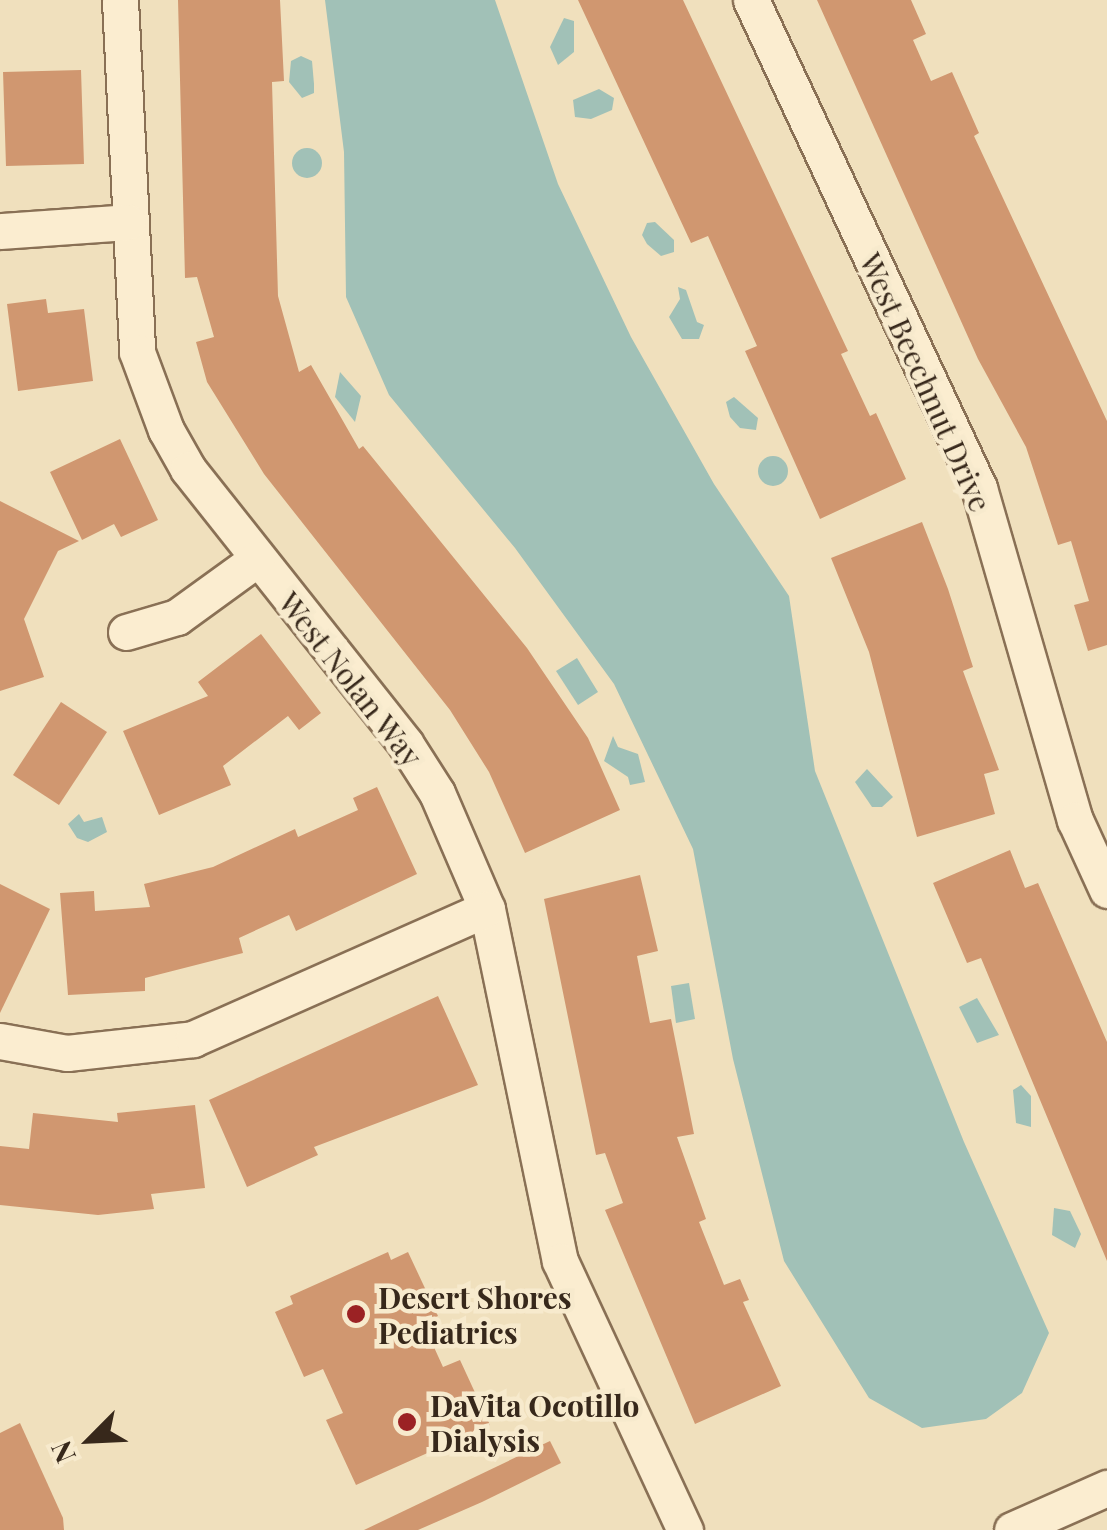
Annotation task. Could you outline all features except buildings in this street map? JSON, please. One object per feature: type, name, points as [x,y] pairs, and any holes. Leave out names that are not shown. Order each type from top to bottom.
[{"type":"street","name":"West Nolan Way","points":[[120,0],[137,352],[166,430],[257,559],[405,742],[436,794],[487,908],[560,1261],[685,1530]]},
{"type":"street","name":"West Beechnut Drive","points":[[751,0],[979,488],[1075,820],[1107,890]]},
{"type":"street","points":[[0,231],[128,222]]},
{"type":"street","points":[[126,632],[177,618],[257,559]]},
{"type":"street","points":[[0,1041],[67,1053],[193,1039],[487,908]]},
{"type":"street","points":[[1012,1530],[1054,1522],[1107,1488]]},
{"type":"water","points":[[325,0],[495,0],[558,184],[631,337],[714,484],[789,596],[815,771],[964,1142],[1049,1333],[1022,1393],[986,1419],[922,1428],[869,1398],[784,1261],[733,1059],[693,849],[614,684],[515,548],[389,395],[346,297],[344,152]]},
{"type":"water","points":[[564,18],[574,21],[574,52],[558,65],[550,47]]},
{"type":"water","points":[[301,56],[312,61],[314,84],[314,93],[302,98],[289,82],[291,61]]},
{"type":"water","points":[[599,89],[614,98],[612,110],[591,119],[575,117],[573,100]]},
{"type":"water","points":[[307,148],[321,157],[322,163],[313,177],[307,178],[293,169],[292,163],[301,149]]},
{"type":"water","points":[[655,222],[674,240],[674,252],[661,256],[647,244],[642,235],[647,223]]},
{"type":"water","points":[[678,287],[686,290],[697,322],[704,325],[699,339],[682,339],[669,317],[680,299]]},
{"type":"water","points":[[340,372],[361,396],[355,422],[335,397]]},
{"type":"water","points":[[734,397],[758,418],[756,430],[740,428],[730,417],[726,402]]},
{"type":"water","points":[[773,456],[784,460],[788,471],[784,482],[773,486],[762,482],[758,471],[762,460]]},
{"type":"water","points":[[577,658],[598,692],[578,705],[556,671]]},
{"type":"water","points":[[613,736],[618,747],[638,754],[645,782],[630,785],[628,777],[604,761]]},
{"type":"water","points":[[867,769],[893,797],[882,807],[872,807],[855,782]]},
{"type":"water","points":[[79,814],[84,822],[102,817],[107,832],[88,842],[77,838],[68,824]]},
{"type":"water","points":[[689,983],[695,1019],[676,1023],[671,986]]},
{"type":"water","points":[[977,998],[999,1035],[977,1043],[959,1007]]},
{"type":"water","points":[[1021,1085],[1031,1096],[1031,1127],[1016,1123],[1013,1090]]},
{"type":"water","points":[[1054,1208],[1070,1211],[1081,1234],[1075,1248],[1052,1235]]},
{"type":"place","name":"Desert Shores Pediatrics","points":[[356,1314]]},
{"type":"place","name":"DaVita Ocotillo Dialysis","points":[[407,1422]]}]
